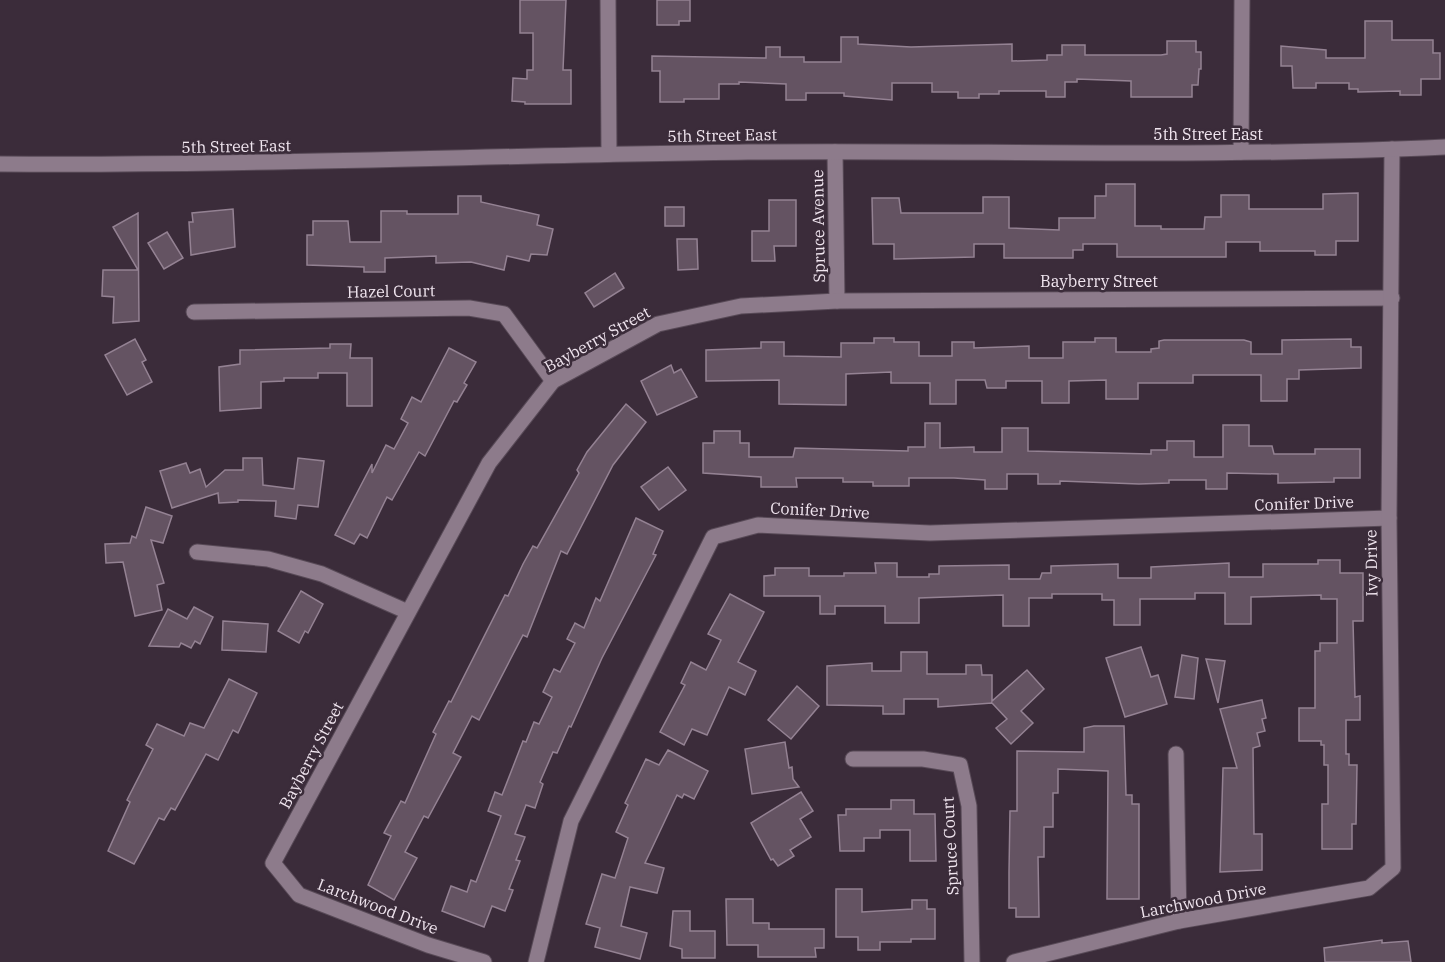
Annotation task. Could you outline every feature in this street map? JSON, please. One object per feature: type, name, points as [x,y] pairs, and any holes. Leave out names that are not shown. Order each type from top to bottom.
[{"type":"street","points":[[608,0],[609,154]]},
{"type":"street","points":[[1241,152],[1242,0]]},
{"type":"street","name":"5th Street East","points":[[0,164],[185,165],[609,154],[1241,152],[1445,147]]},
{"type":"street","name":"Ivy Drive","points":[[1392,149],[1389,518],[1393,868]]},
{"type":"street","name":"Spruce Avenue","points":[[835,152],[837,301]]},
{"type":"street","name":"Bayberry Street","points":[[273,863],[489,463],[553,381],[658,324],[741,306],[837,301],[1392,298]]},
{"type":"street","name":"Hazel Court","points":[[194,312],[469,308],[504,314],[553,381]]},
{"type":"street","name":"Conifer Drive","points":[[536,962],[572,821],[713,537],[758,525],[930,533],[1389,518]]},
{"type":"street","points":[[197,552],[268,560],[322,574],[408,612]]},
{"type":"street","points":[[1176,754],[1179,921]]},
{"type":"street","name":"Spruce Court","points":[[853,759],[923,759],[960,765],[969,806],[972,962]]},
{"type":"street","name":"Larchwood Drive","points":[[273,863],[299,895],[428,945],[484,962]]},
{"type":"street","name":"Larchwood Drive","points":[[1014,962],[1179,921],[1370,888],[1393,868]]},
{"type":"building","points":[[520,0],[566,0],[563,70],[571,70],[571,104],[525,104],[525,102],[512,101],[513,78],[527,79],[527,70],[533,70],[533,33],[520,33]]},
{"type":"building","points":[[657,0],[690,0],[690,21],[679,21],[679,25],[657,25]]},
{"type":"building","points":[[1365,21],[1392,21],[1392,40],[1433,40],[1433,53],[1440,53],[1440,79],[1421,79],[1421,95],[1400,95],[1400,91],[1358,92],[1358,89],[1349,89],[1349,83],[1316,83],[1316,88],[1293,88],[1292,66],[1281,66],[1281,46],[1326,50],[1326,58],[1365,58]]},
{"type":"building","points":[[841,37],[858,37],[858,44],[911,47],[1012,44],[1012,61],[1047,60],[1047,55],[1062,55],[1062,45],[1085,45],[1085,55],[1161,55],[1167,54],[1167,41],[1196,41],[1196,52],[1201,52],[1201,69],[1199,69],[1198,85],[1192,85],[1192,97],[1131,97],[1131,81],[1077,79],[1077,82],[1065,82],[1065,97],[1046,97],[1046,91],[999,91],[999,94],[979,94],[979,98],[958,98],[958,92],[932,92],[932,83],[892,83],[892,100],[844,96],[844,93],[806,93],[806,100],[786,100],[786,84],[739,82],[739,84],[719,84],[719,99],[660,102],[660,71],[652,71],[652,56],[766,58],[766,47],[780,47],[780,57],[804,57],[804,62],[841,62]]},
{"type":"building","points":[[1106,184],[1135,184],[1135,226],[1161,226],[1161,229],[1204,229],[1205,217],[1221,217],[1221,195],[1249,195],[1249,209],[1323,209],[1323,194],[1358,193],[1358,241],[1336,241],[1336,255],[1315,255],[1315,251],[1260,251],[1260,242],[1226,242],[1226,257],[1117,257],[1117,244],[1083,244],[1083,250],[1073,250],[1073,258],[1004,258],[1004,244],[974,244],[974,257],[894,259],[894,244],[873,244],[872,198],[899,198],[901,213],[983,213],[983,197],[1009,197],[1009,228],[1059,230],[1059,218],[1095,218],[1095,196],[1106,196]]},
{"type":"building","points":[[458,196],[481,196],[481,202],[539,215],[537,225],[553,229],[547,255],[531,254],[529,261],[507,256],[504,270],[471,262],[436,263],[436,256],[385,258],[385,272],[364,272],[364,267],[307,265],[307,235],[313,235],[313,221],[348,221],[350,242],[381,242],[381,211],[407,211],[407,214],[458,214]]},
{"type":"building","points":[[769,200],[796,200],[796,246],[774,246],[775,261],[752,261],[752,231],[769,231]]},
{"type":"building","points":[[665,207],[684,207],[684,226],[665,226]]},
{"type":"building","points":[[233,209],[235,247],[191,255],[189,222],[193,222],[192,213]]},
{"type":"building","points":[[138,213],[139,321],[113,323],[114,297],[102,296],[103,270],[138,270],[113,227]]},
{"type":"building","points":[[167,232],[183,258],[164,269],[148,243]]},
{"type":"building","points":[[677,239],[697,239],[698,269],[678,270]]},
{"type":"building","points":[[615,273],[624,288],[594,307],[585,293]]},
{"type":"building","points":[[874,338],[894,338],[894,342],[919,342],[919,356],[952,356],[952,342],[974,342],[974,348],[1029,346],[1029,358],[1063,358],[1063,342],[1095,342],[1095,338],[1116,338],[1116,352],[1151,352],[1151,349],[1159,348],[1159,341],[1164,340],[1244,340],[1251,342],[1251,354],[1282,354],[1282,340],[1351,339],[1351,347],[1361,347],[1361,368],[1299,370],[1299,379],[1287,379],[1287,401],[1261,401],[1261,375],[1193,375],[1193,383],[1138,383],[1138,399],[1106,399],[1106,380],[1069,381],[1069,403],[1042,403],[1042,381],[1006,381],[1006,388],[987,388],[985,380],[956,380],[956,404],[930,404],[930,383],[891,383],[891,372],[846,374],[846,405],[779,404],[779,380],[706,381],[706,350],[761,348],[761,342],[784,342],[784,356],[841,357],[841,343],[874,343]]},
{"type":"building","points":[[135,339],[146,360],[142,362],[152,382],[127,395],[105,355]]},
{"type":"building","points":[[330,344],[351,344],[350,358],[372,358],[372,406],[347,406],[347,373],[318,373],[318,378],[284,378],[284,381],[261,382],[261,408],[220,411],[219,367],[240,364],[240,350],[330,348]]},
{"type":"building","points":[[449,348],[476,362],[464,383],[467,385],[457,402],[454,401],[425,456],[419,452],[392,500],[387,497],[367,538],[360,534],[354,544],[335,535],[372,464],[372,473],[386,445],[394,449],[408,423],[401,419],[412,397],[421,402]]},
{"type":"building","points":[[671,365],[674,373],[681,369],[697,397],[657,415],[641,381]]},
{"type":"building","points":[[626,404],[646,422],[613,465],[567,554],[561,551],[527,637],[523,635],[479,720],[472,716],[453,753],[461,757],[428,818],[424,816],[405,852],[417,858],[394,900],[368,885],[391,836],[384,833],[401,801],[405,803],[436,734],[433,732],[449,701],[451,702],[505,595],[508,596],[533,546],[537,548],[579,473],[577,470],[587,452]]},
{"type":"building","points":[[925,423],[940,423],[940,448],[974,447],[974,452],[1002,452],[1002,428],[1028,428],[1028,451],[1151,454],[1151,450],[1167,450],[1167,441],[1194,441],[1194,457],[1223,457],[1223,425],[1249,425],[1249,446],[1272,446],[1274,454],[1315,454],[1315,449],[1360,449],[1360,478],[1334,478],[1334,482],[1278,483],[1278,474],[1227,473],[1227,489],[1206,489],[1206,480],[1169,480],[1169,483],[1139,484],[1060,481],[1060,484],[1038,484],[1038,474],[1007,474],[1007,489],[985,489],[985,480],[954,478],[909,478],[909,486],[873,486],[873,482],[843,482],[843,478],[796,478],[797,487],[761,487],[761,477],[703,473],[703,443],[714,443],[714,431],[740,431],[740,443],[749,443],[749,457],[793,457],[795,448],[908,451],[908,447],[925,447]]},
{"type":"building","points":[[243,458],[262,458],[263,485],[294,489],[298,458],[324,461],[318,507],[298,505],[296,519],[275,516],[276,501],[238,500],[238,502],[219,503],[218,493],[172,508],[160,471],[186,463],[190,473],[200,469],[206,487],[225,470],[243,470]]},
{"type":"building","points":[[668,467],[686,490],[659,510],[641,487]]},
{"type":"building","points":[[146,507],[172,516],[163,543],[151,540],[164,583],[157,585],[162,610],[135,616],[123,562],[106,563],[105,544],[130,543],[132,536],[136,538]]},
{"type":"building","points":[[636,518],[663,531],[653,554],[656,555],[602,658],[571,727],[569,726],[557,753],[553,752],[540,782],[543,784],[535,808],[526,805],[515,834],[525,837],[516,860],[520,861],[509,889],[513,890],[505,911],[492,906],[484,927],[442,911],[451,886],[467,892],[471,880],[476,882],[501,816],[488,811],[495,792],[502,795],[523,741],[526,742],[534,722],[539,724],[552,697],[543,692],[554,669],[560,672],[575,643],[567,639],[575,623],[584,628],[596,598],[600,601]]},
{"type":"building","points":[[1318,560],[1340,560],[1340,573],[1363,573],[1363,621],[1353,621],[1355,697],[1360,696],[1360,720],[1346,720],[1346,754],[1349,754],[1349,765],[1357,765],[1356,824],[1352,824],[1352,849],[1322,849],[1322,804],[1328,804],[1328,765],[1324,765],[1324,745],[1321,745],[1321,741],[1299,741],[1299,708],[1315,708],[1315,651],[1320,651],[1320,643],[1337,643],[1337,599],[1321,599],[1321,595],[1251,597],[1251,624],[1225,624],[1225,593],[1195,593],[1195,599],[1140,599],[1140,625],[1114,625],[1114,600],[1102,600],[1102,594],[1052,594],[1052,598],[1029,598],[1029,626],[1003,626],[1003,595],[919,598],[919,623],[885,623],[885,606],[835,606],[835,614],[820,614],[820,596],[764,596],[764,576],[775,575],[775,568],[809,568],[809,576],[844,576],[844,573],[876,573],[875,563],[897,563],[897,577],[929,577],[929,574],[939,574],[939,566],[1009,565],[1009,579],[1040,579],[1042,573],[1051,573],[1051,566],[1118,564],[1118,578],[1151,578],[1151,567],[1229,563],[1229,577],[1263,577],[1263,564],[1318,564]]},
{"type":"building","points":[[301,591],[323,604],[308,633],[305,631],[299,643],[278,631]]},
{"type":"building","points":[[730,594],[764,612],[738,662],[756,671],[745,695],[729,687],[707,735],[692,729],[684,745],[660,732],[685,685],[681,683],[691,662],[706,670],[721,640],[708,634]]},
{"type":"building","points":[[194,607],[213,617],[200,644],[195,641],[191,648],[181,643],[179,647],[149,646],[168,609],[187,619]]},
{"type":"building","points":[[223,621],[268,624],[266,652],[222,650]]},
{"type":"building","points":[[1141,647],[1151,677],[1158,675],[1167,704],[1125,717],[1106,658]]},
{"type":"building","points":[[901,652],[927,652],[927,674],[966,674],[966,665],[981,665],[982,675],[992,675],[992,701],[1027,670],[1044,689],[1021,711],[1033,723],[1011,744],[996,728],[1007,719],[992,703],[938,707],[938,699],[904,699],[904,714],[883,714],[883,706],[827,705],[827,666],[872,663],[872,671],[901,671]]},
{"type":"building","points":[[1182,655],[1198,658],[1194,699],[1175,697]]},
{"type":"building","points":[[1206,659],[1225,661],[1218,703]]},
{"type":"building","points":[[229,679],[257,693],[238,733],[233,730],[218,760],[206,754],[175,810],[171,808],[164,820],[159,818],[134,864],[108,851],[130,802],[127,800],[153,749],[146,745],[157,724],[184,736],[190,723],[204,728]]},
{"type":"building","points":[[797,686],[819,706],[791,739],[768,720]]},
{"type":"building","points":[[1262,700],[1266,718],[1262,719],[1265,731],[1257,733],[1260,746],[1253,748],[1254,834],[1262,834],[1262,870],[1220,872],[1223,768],[1237,768],[1220,709]]},
{"type":"building","points":[[1124,726],[1126,795],[1132,795],[1132,804],[1139,804],[1139,899],[1107,899],[1108,771],[1058,769],[1058,793],[1053,793],[1053,827],[1044,827],[1044,857],[1038,857],[1039,917],[1016,917],[1016,908],[1009,908],[1009,872],[1010,811],[1017,811],[1017,751],[1084,752],[1084,728]]},
{"type":"building","points":[[785,742],[789,768],[792,767],[793,779],[799,787],[752,794],[745,749]]},
{"type":"building","points":[[668,750],[708,771],[694,799],[684,794],[682,798],[677,795],[645,863],[664,868],[657,893],[630,887],[621,926],[647,933],[640,959],[595,947],[600,928],[586,924],[602,874],[615,878],[628,838],[616,832],[628,805],[625,803],[646,759],[659,765]]},
{"type":"building","points":[[801,792],[813,811],[800,819],[811,837],[790,850],[794,856],[778,866],[773,859],[771,860],[751,823]]},
{"type":"building","points":[[891,800],[914,800],[914,814],[935,814],[936,861],[910,861],[910,830],[880,830],[880,838],[864,838],[864,851],[840,851],[838,815],[846,815],[846,809],[891,809]]},
{"type":"building","points":[[836,889],[862,889],[862,912],[912,909],[912,900],[927,900],[927,909],[935,909],[935,939],[880,942],[880,950],[858,950],[858,937],[836,937]]},
{"type":"building","points":[[726,899],[753,899],[753,923],[769,923],[769,929],[824,929],[824,948],[815,948],[816,957],[758,957],[758,945],[727,945]]},
{"type":"building","points":[[673,911],[690,911],[690,931],[715,931],[715,958],[682,958],[682,949],[670,946]]},
{"type":"building","points":[[1382,940],[1382,943],[1408,941],[1411,962],[1325,962],[1324,948]]}]
